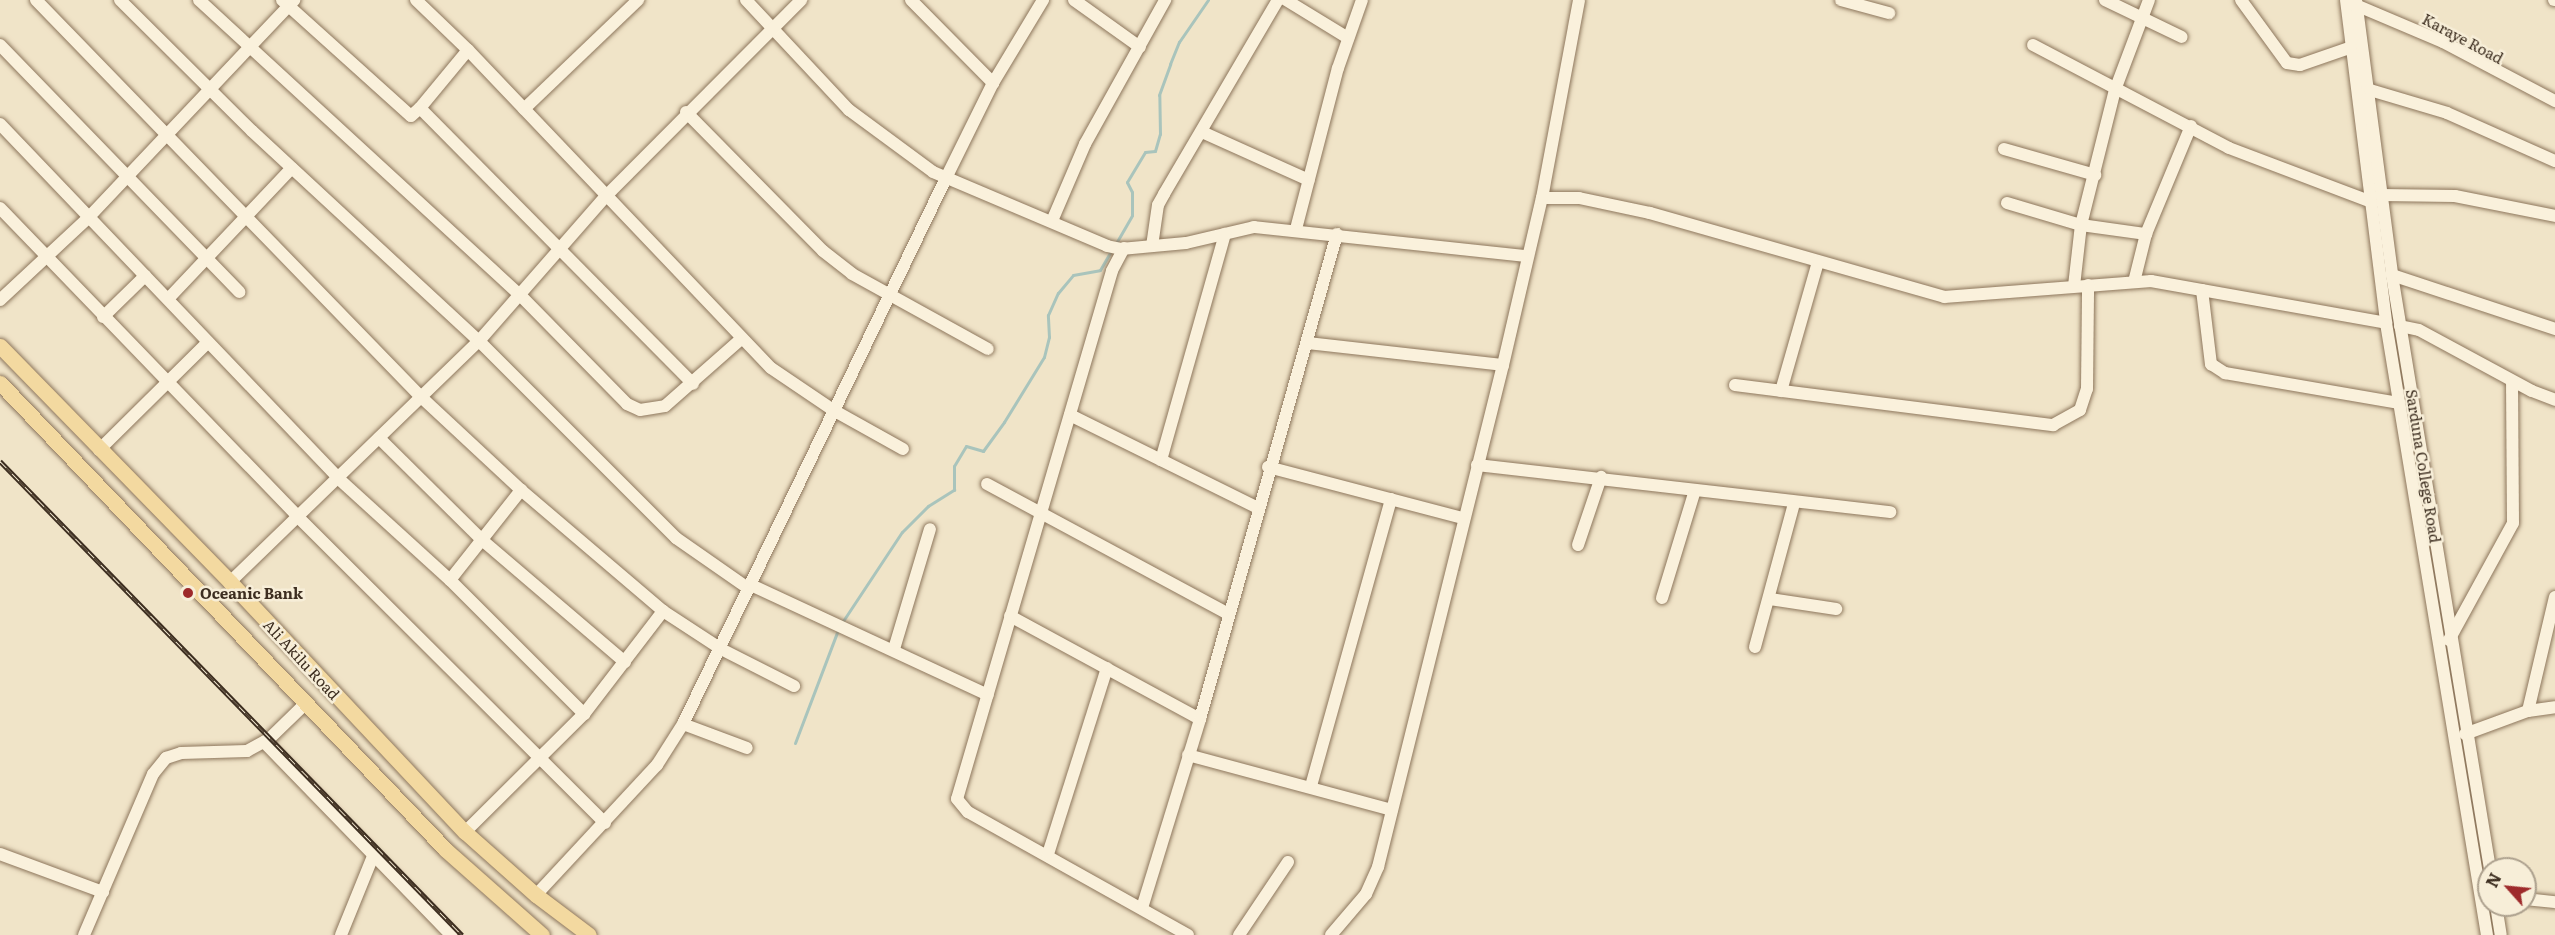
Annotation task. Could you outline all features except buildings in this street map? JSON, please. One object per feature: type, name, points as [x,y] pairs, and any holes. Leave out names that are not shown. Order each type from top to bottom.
[{"type":"main road","name":"Ali Akilu Road","points":[[0,346],[230,582],[465,832],[536,895],[589,935]]},
{"type":"main road","name":"Ali Akilu Road","points":[[0,383],[446,850],[542,935]]},
{"type":"street","points":[[36,0],[420,396],[521,490],[663,612],[721,649],[794,686]]},
{"type":"street","points":[[120,0],[292,168],[479,341],[676,538],[750,587],[894,649],[988,695]]},
{"type":"street","points":[[199,0],[520,295],[633,407],[650,411],[665,406],[693,384],[741,339]]},
{"type":"street","points":[[416,0],[468,50],[605,197],[771,368],[833,410],[903,449]]},
{"type":"street","points":[[524,109],[638,0]]},
{"type":"street","points":[[746,0],[849,110],[945,180],[1052,221],[1107,246],[1122,249],[1152,246],[1254,227],[1296,229],[1527,256]]},
{"type":"street","points":[[230,582],[299,518],[420,396],[479,341],[605,197],[686,112],[801,0]]},
{"type":"street","points":[[911,0],[993,83]]},
{"type":"street","points":[[536,895],[657,765],[683,724],[993,83],[1043,0]]},
{"type":"street","points":[[1074,0],[1140,47]]},
{"type":"street","points":[[1052,221],[1085,144],[1165,0]]},
{"type":"street","points":[[1152,246],[1158,206],[1278,0]]},
{"type":"street","points":[[1286,0],[1348,38]]},
{"type":"street","points":[[1296,229],[1348,38],[1362,0]]},
{"type":"street","points":[[1331,935],[1366,894],[1378,867],[1426,685],[1463,518],[1503,365],[1542,198],[1579,0]]},
{"type":"street","points":[[1841,0],[1889,13]]},
{"type":"street","points":[[2105,0],[2140,20],[2182,37]]},
{"type":"street","points":[[2074,286],[2081,225],[2115,90],[2149,0]]},
{"type":"street","points":[[2241,0],[2287,63],[2300,65],[2352,46]]},
{"type":"street","name":"Sarduna College Road","points":[[2352,1],[2352,46],[2369,201],[2386,323],[2487,935]]},
{"type":"street","name":"Sarduna College Road","points":[[2352,1],[2370,90],[2392,275],[2449,640],[2488,857]]},
{"type":"street","name":"Karaye Road","points":[[2352,1],[2443,42],[2555,101]]},
{"type":"street","points":[[0,300],[89,217],[251,49],[288,2],[411,116],[468,50]]},
{"type":"street","points":[[0,45],[239,292]]},
{"type":"street","points":[[2032,45],[2115,90],[2191,126],[2229,148],[2369,201]]},
{"type":"street","points":[[2370,90],[2447,113],[2555,160]]},
{"type":"street","points":[[420,108],[693,384]]},
{"type":"street","points":[[686,112],[823,251],[852,274],[988,349]]},
{"type":"street","points":[[0,124],[339,479],[450,580],[584,714]]},
{"type":"street","points":[[2134,282],[2146,234],[2191,126]]},
{"type":"street","points":[[2361,129],[2374,129]]},
{"type":"street","points":[[1202,132],[1309,180]]},
{"type":"street","points":[[2004,149],[2095,175]]},
{"type":"street","points":[[168,299],[292,168]]},
{"type":"street","points":[[2382,195],[2455,196],[2555,216]]},
{"type":"street","points":[[1542,198],[1579,198],[1650,213],[1944,297],[2151,281],[2386,323]]},
{"type":"street","points":[[2007,203],[2081,225],[2146,234]]},
{"type":"street","points":[[0,208],[299,518],[605,823]]},
{"type":"street","points":[[1161,460],[1225,234]]},
{"type":"street","points":[[1142,908],[1200,718],[1268,467],[1307,343],[1337,234]]},
{"type":"street","points":[[1122,249],[1112,271],[957,799],[968,812],[1188,935]]},
{"type":"street","points":[[1781,391],[1818,262]]},
{"type":"street","points":[[2392,275],[2555,329]]},
{"type":"street","points":[[104,317],[145,276]]},
{"type":"street","points":[[1735,385],[2053,425],[2080,410],[2087,389],[2088,285]]},
{"type":"street","points":[[2202,290],[2211,364],[2225,373],[2399,403]]},
{"type":"street","points":[[2400,326],[2419,330],[2512,381],[2555,400]]},
{"type":"street","points":[[99,450],[208,342]]},
{"type":"street","points":[[1307,343],[1503,365]]},
{"type":"street","points":[[2449,640],[2513,523],[2512,381]]},
{"type":"street","points":[[1070,415],[1258,508]]},
{"type":"street","points":[[379,438],[482,540],[625,662]]},
{"type":"street","points":[[1477,465],[1601,477],[1794,503],[1890,512]]},
{"type":"street","points":[[1268,467],[1463,518]]},
{"type":"street","points":[[1578,544],[1601,477]]},
{"type":"street","points":[[987,484],[1228,614]]},
{"type":"street","points":[[450,580],[521,490]]},
{"type":"street","points":[[1662,598],[1695,490]]},
{"type":"street","points":[[1311,786],[1391,499]]},
{"type":"street","points":[[1755,647],[1770,599],[1794,503]]},
{"type":"street","points":[[894,649],[930,529]]},
{"type":"street","points":[[2528,711],[2555,597]]},
{"type":"street","points":[[1770,599],[1836,609]]},
{"type":"street","points":[[465,832],[584,714],[663,612]]},
{"type":"street","points":[[1010,616],[1200,718]]},
{"type":"street","points":[[1048,855],[1107,669]]},
{"type":"street","points":[[84,935],[153,774],[166,758],[181,753],[230,753],[264,742],[305,704]]},
{"type":"street","points":[[2464,734],[2528,711],[2555,706]]},
{"type":"street","points":[[683,724],[747,748]]},
{"type":"street","points":[[264,742],[451,935]]},
{"type":"street","points":[[1188,755],[1311,786],[1392,810]]},
{"type":"street","points":[[0,854],[103,892]]},
{"type":"street","points":[[341,935],[373,856]]},
{"type":"street","points":[[1239,935],[1288,862]]},
{"type":"street","points":[[2537,901],[2555,902]]},
{"type":"street","points":[[2498,917],[2501,935]]},
{"type":"waterway","points":[[1115,245],[1132,215],[1132,192],[1127,182],[1145,152],[1155,151],[1160,134],[1159,95],[1170,64],[1179,42],[1208,0]]},
{"type":"waterway","points":[[841,624],[902,532],[928,506],[954,490],[954,466],[966,446],[983,451],[1004,422],[1044,357],[1049,337],[1048,315],[1058,293],[1073,275],[1100,270],[1111,251]]},
{"type":"waterway","points":[[795,743],[838,630]]},
{"type":"railway","points":[[0,461],[462,935]]},
{"type":"place","name":"Oceanic Bank","points":[[188,593]]}]
